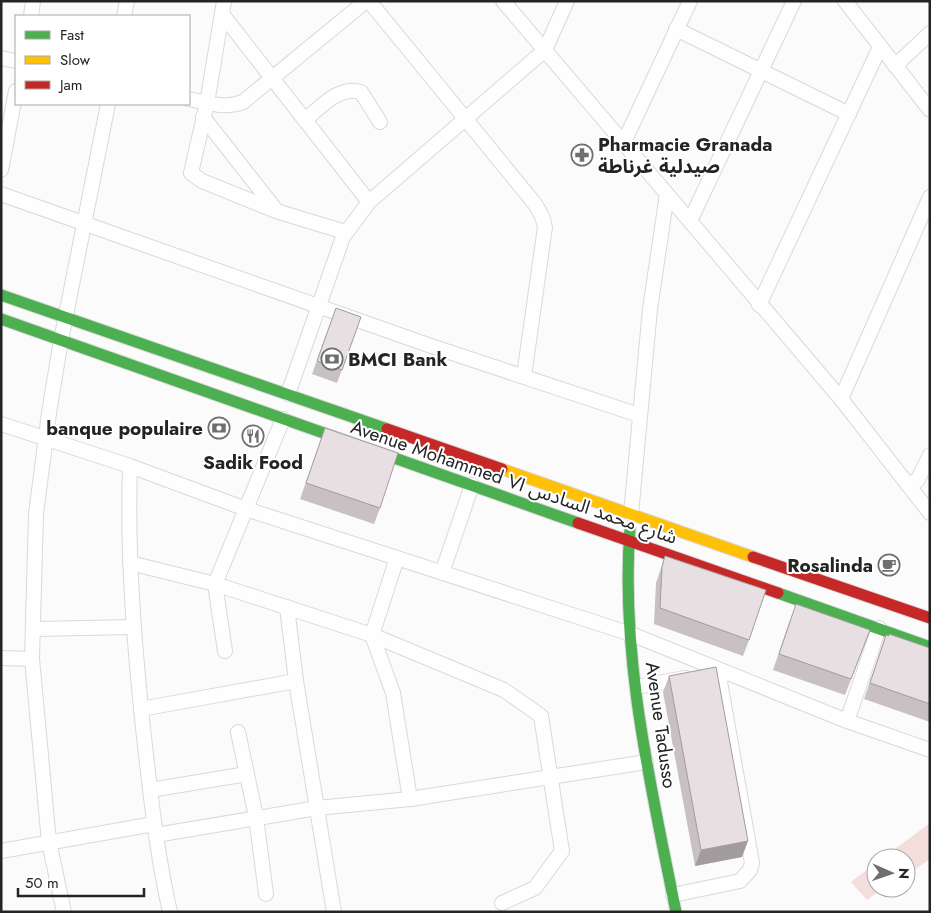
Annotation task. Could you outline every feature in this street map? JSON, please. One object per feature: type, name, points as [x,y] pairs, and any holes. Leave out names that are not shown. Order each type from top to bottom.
[{"type":"main road","name":"Avenue Mohammed VI شارع محمد السادس","points":[[1,295],[930,618]]},
{"type":"main road","name":"Avenue Mohammed VI شارع محمد السادس","points":[[1,319],[930,647]]},
{"type":"main road","name":"Avenue Tadusso","points":[[631,514],[628,541],[631,634],[646,762],[676,912]]},
{"type":"street","points":[[30,15],[33,1]]},
{"type":"street","points":[[124,15],[127,1]]},
{"type":"street","points":[[205,110],[243,102],[271,77],[367,1],[535,204],[542,216],[544,240],[524,376]]},
{"type":"street","points":[[503,1],[841,400],[918,484],[930,513]]},
{"type":"street","points":[[288,394],[345,232],[369,202],[466,120],[544,50],[568,1]]},
{"type":"street","points":[[624,142],[690,1]]},
{"type":"street","points":[[690,221],[794,1]]},
{"type":"street","points":[[845,1],[930,110]]},
{"type":"street","points":[[223,8],[271,77],[369,202]]},
{"type":"street","points":[[223,8],[205,110],[191,173],[202,181],[276,211],[345,232]]},
{"type":"street","points":[[676,29],[849,114]]},
{"type":"street","points":[[895,66],[930,33]]},
{"type":"street","points":[[760,304],[880,47]]},
{"type":"street","points":[[1,58],[15,61]]},
{"type":"street","points":[[305,120],[339,93],[351,88],[361,92],[380,122]]},
{"type":"street","points":[[1,170],[15,96]]},
{"type":"street","points":[[190,100],[205,110],[276,211]]},
{"type":"street","points":[[64,912],[49,842],[32,659],[36,514],[61,340],[108,105]]},
{"type":"street","points":[[1,194],[318,306],[639,415]]},
{"type":"street","points":[[631,514],[650,309],[667,194]]},
{"type":"street","points":[[841,400],[930,197]]},
{"type":"street","points":[[225,651],[215,584],[283,419]]},
{"type":"street","points":[[1,424],[130,466],[246,509],[631,634],[847,721],[930,750]]},
{"type":"street","points":[[918,484],[930,455]]},
{"type":"street","points":[[130,466],[128,520],[133,627],[155,829],[170,912]]},
{"type":"street","points":[[442,573],[472,485]]},
{"type":"street","points":[[397,558],[372,635],[393,693],[410,799]]},
{"type":"street","points":[[130,563],[215,584],[372,635],[504,690],[541,716],[562,851],[535,888],[502,903]]},
{"type":"street","points":[[287,608],[296,681],[334,912]]},
{"type":"street","points":[[34,629],[133,627]]},
{"type":"street","points":[[847,721],[878,628]]},
{"type":"street","points":[[1,658],[32,659]]},
{"type":"street","points":[[637,687],[722,671]]},
{"type":"street","points":[[673,895],[740,881],[746,876],[752,863],[720,682],[722,671]]},
{"type":"street","points":[[141,708],[296,681]]},
{"type":"street","points":[[238,732],[256,817],[266,894]]},
{"type":"street","points":[[1,851],[49,842],[317,808],[410,799],[646,762]]},
{"type":"street","points":[[150,790],[247,774]]},
{"type":"shaded area","points":[[930,823],[930,859],[916,869],[916,848],[896,848]]},
{"type":"shaded area","points":[[866,871],[866,898],[870,898],[867,900],[851,882]]},
{"type":"building","points":[[336,308],[361,317],[342,370],[317,361]]},
{"type":"building","points":[[325,428],[398,453],[380,508],[306,483]]},
{"type":"building","points":[[665,556],[766,590],[749,640],[660,608],[662,567]]},
{"type":"building","points":[[796,604],[870,630],[851,679],[779,654]]},
{"type":"building","points":[[889,634],[930,648],[930,704],[870,683],[886,635],[889,636]]},
{"type":"building","points":[[716,667],[748,841],[701,850],[669,676]]},
{"type":"traffic: fast","points":[[1,295],[387,429]]},
{"type":"traffic: fast","points":[[1,319],[578,523]]},
{"type":"traffic: fast","points":[[630,528],[629,624],[634,673],[648,769],[676,912]]},
{"type":"traffic: fast","points":[[778,593],[930,647]]},
{"type":"traffic: slow","points":[[502,469],[753,557]]},
{"type":"traffic: jam","points":[[387,429],[502,469]]},
{"type":"traffic: jam","points":[[578,523],[778,593]]},
{"type":"traffic: jam","points":[[753,557],[930,618]]},
{"type":"place","name":"Pharmacie Granada صيدلية غرناطة","points":[[582,155]]},
{"type":"place","name":"BMCI Bank","points":[[332,359]]},
{"type":"place","name":"banque populaire","points":[[219,428]]},
{"type":"place","name":"Sadik Food","points":[[253,436]]},
{"type":"place","name":"Rosalinda","points":[[889,565]]}]
